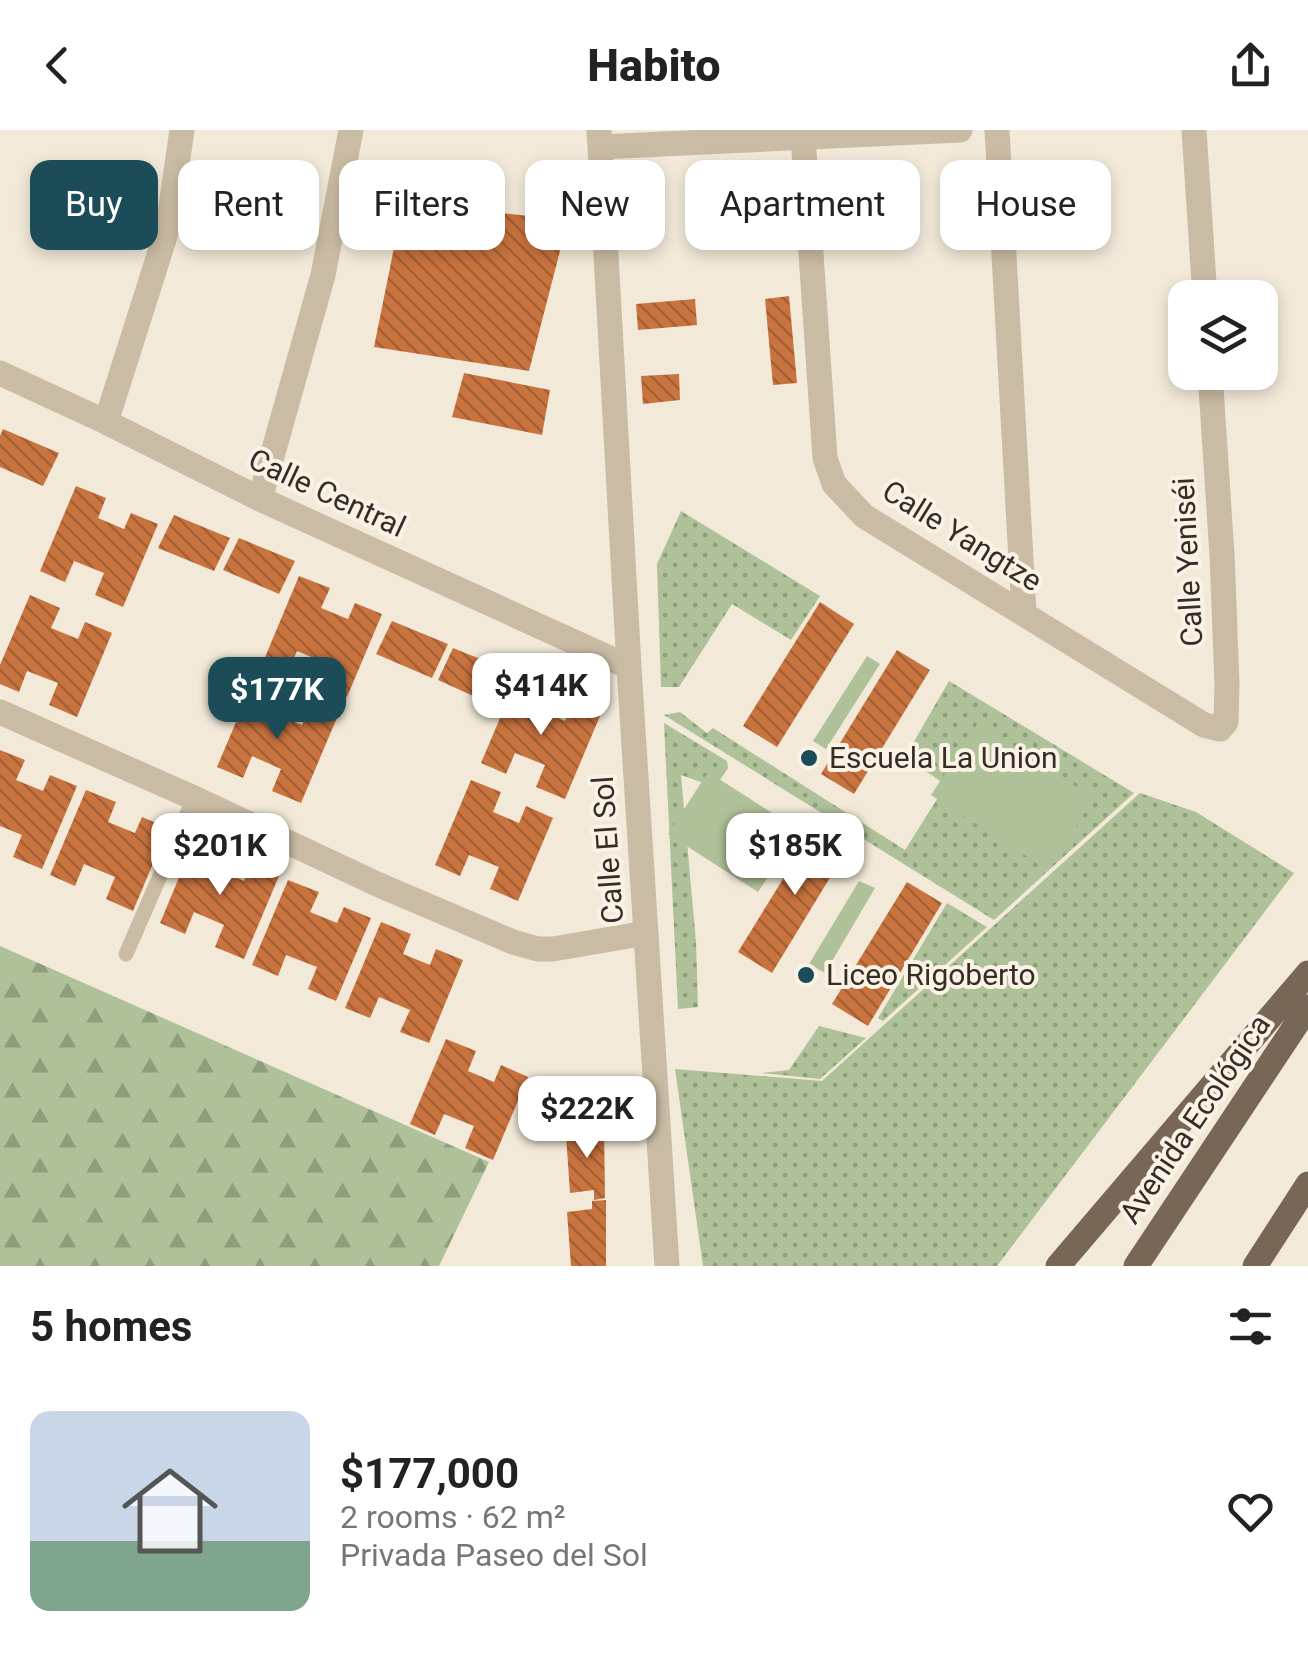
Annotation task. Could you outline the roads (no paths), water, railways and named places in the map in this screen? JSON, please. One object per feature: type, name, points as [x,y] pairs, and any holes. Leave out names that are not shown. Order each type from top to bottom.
[{"type":"main road","points":[[1058,1266],[1308,972]]},
{"type":"main road","name":"Avenida Ecológica","points":[[1136,1266],[1308,1007]]},
{"type":"main road","points":[[1255,1266],[1308,1184]]},
{"type":"street","points":[[106,422],[168,228],[182,130]]},
{"type":"street","points":[[260,500],[324,275],[351,130]]},
{"type":"street","points":[[600,138],[803,138],[960,130]]},
{"type":"street","points":[[997,130],[1024,613]]},
{"type":"street","points":[[1194,130],[1204,280]]},
{"type":"street","name":"Calle El Sol","points":[[600,138],[667,1266]]},
{"type":"street","name":"Calle Yangtze","points":[[803,138],[825,458],[834,484],[864,516],[1204,726]]},
{"type":"street","name":"Calle Central","points":[[0,373],[260,500],[629,667]]},
{"type":"street","name":"Calle Yeniséi","points":[[1204,726],[1220,729],[1226,722],[1227,684],[1211,390]]},
{"type":"street","points":[[0,712],[513,942],[538,949],[554,948],[646,933]]},
{"type":"lane","points":[[126,954],[194,798]]},
{"type":"place","name":"Escuela La Union","points":[[809,758]]},
{"type":"place","name":"Liceo Rigoberto","points":[[806,975]]}]
